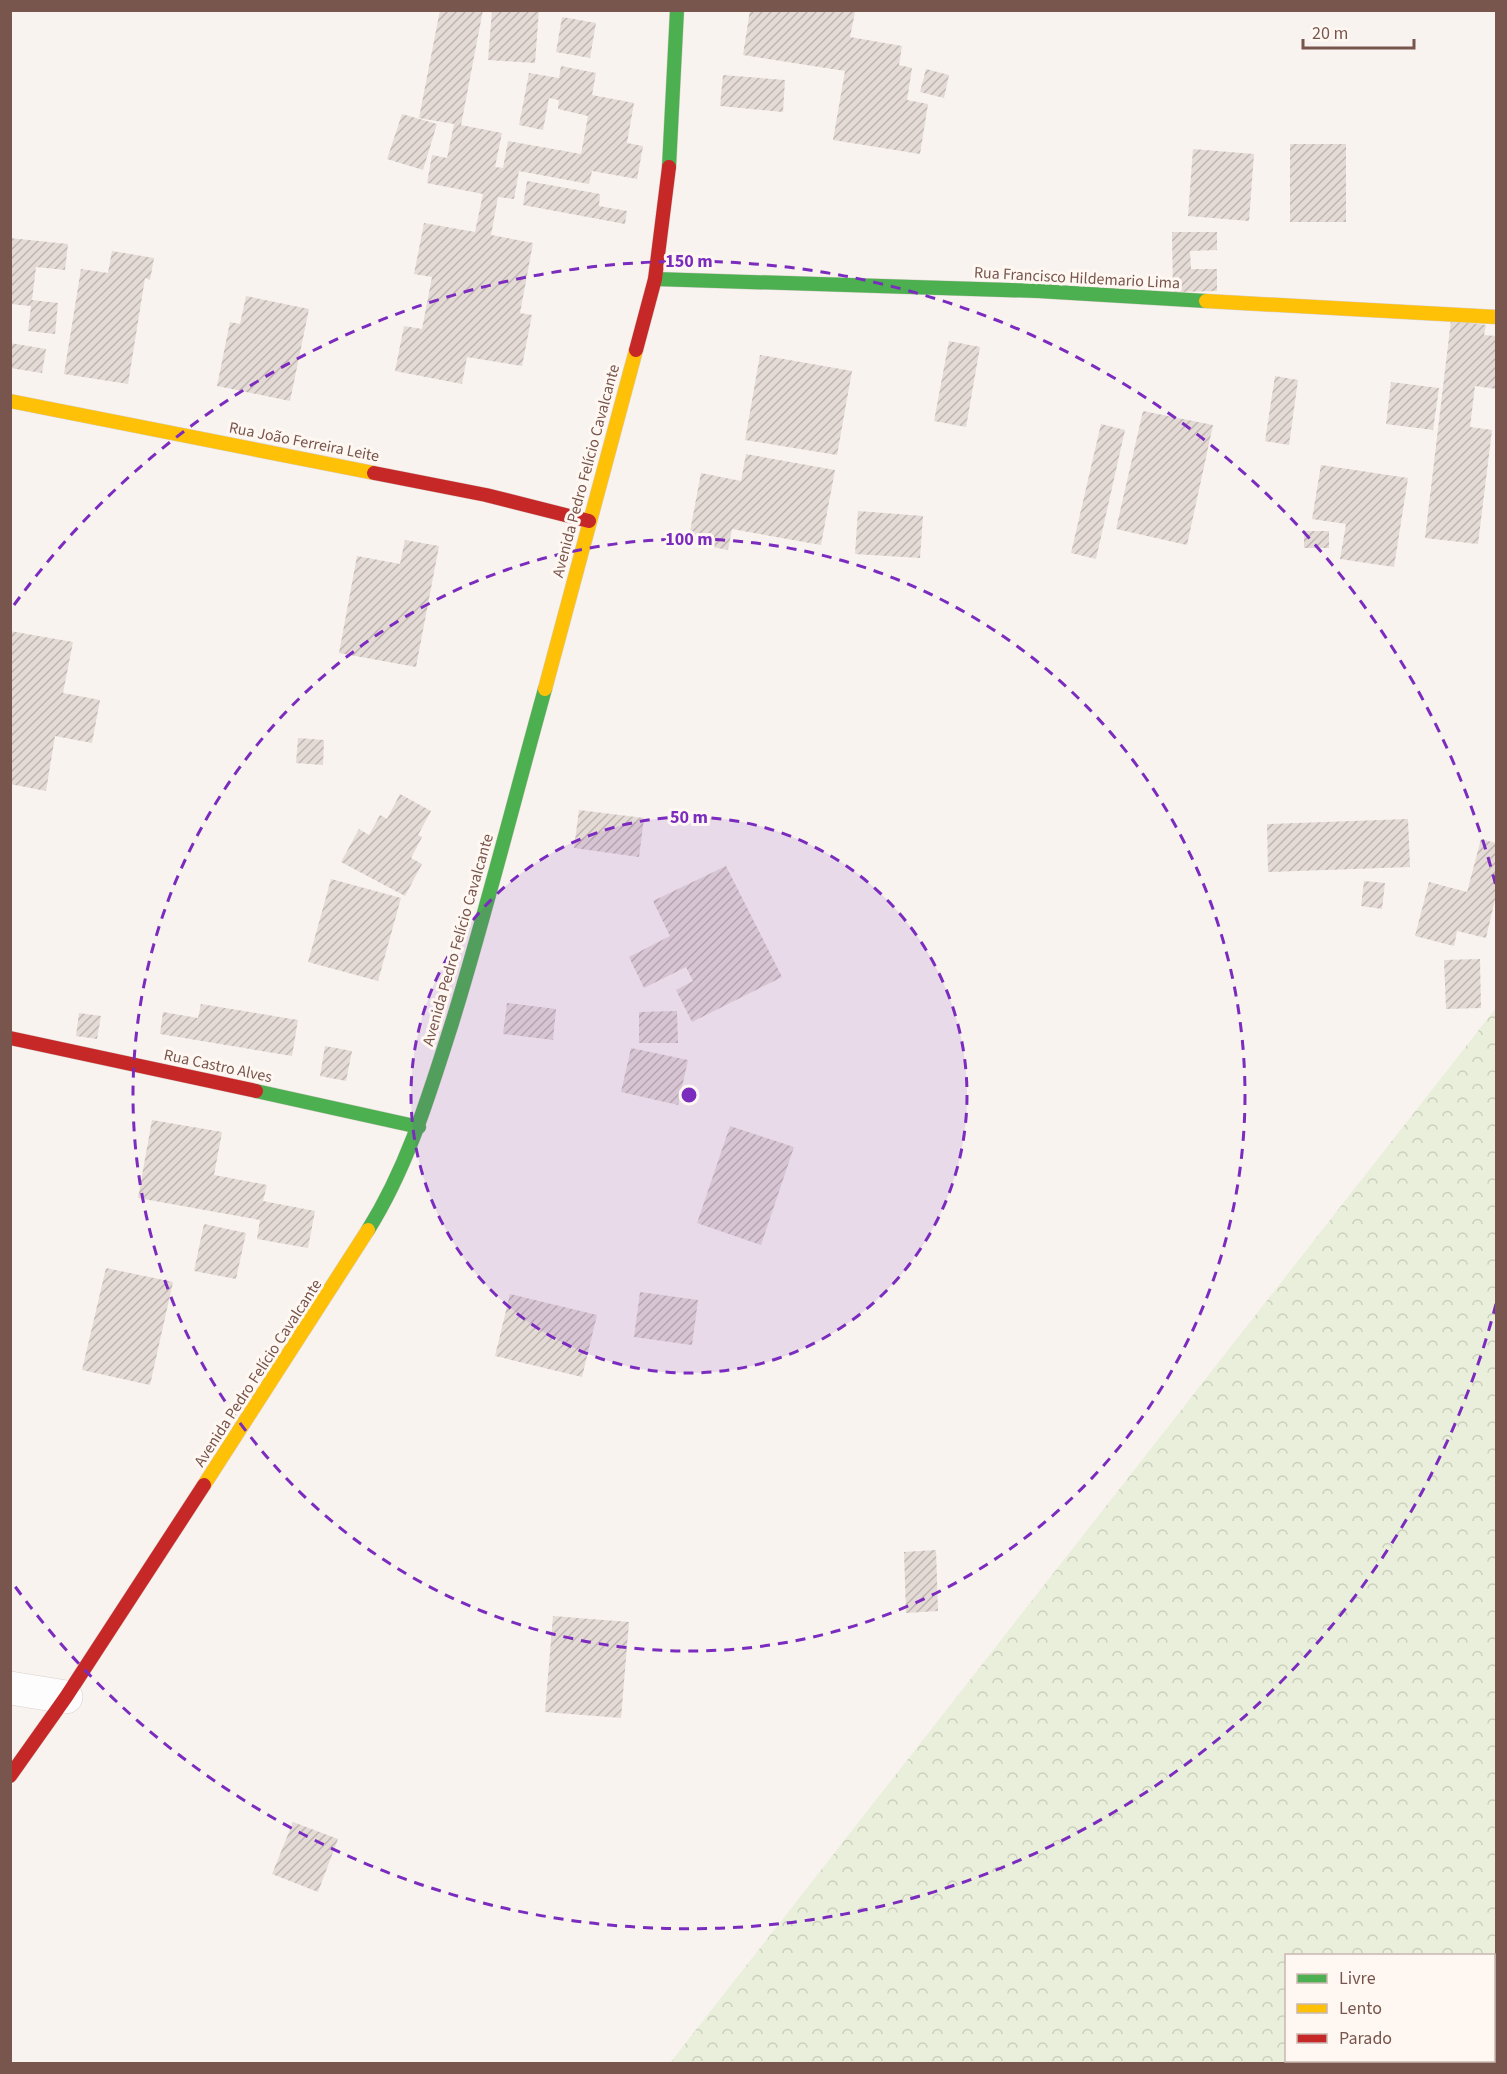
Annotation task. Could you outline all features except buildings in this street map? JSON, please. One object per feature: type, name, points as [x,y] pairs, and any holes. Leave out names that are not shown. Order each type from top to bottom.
[{"type":"street","name":"Avenida Pedro Felício Cavalcante","points":[[10,1776],[66,1697],[262,1399],[382,1207],[419,1127],[472,958],[655,279],[671,147],[677,10]]},
{"type":"street","name":"Rua Francisco Hildemario Lima","points":[[655,279],[1038,291],[1497,317]]},
{"type":"street","name":"Rua João Ferreira Leite","points":[[10,400],[486,495],[589,521]]},
{"type":"street","name":"Rua Castro Alves","points":[[10,1038],[419,1127]]},
{"type":"street","points":[[10,1688],[66,1697]]},
{"type":"green space","points":[[1496,1008],[1496,2063],[670,2063]]},
{"type":"traffic: fast","points":[[669,167],[677,10]]},
{"type":"traffic: fast","points":[[655,279],[1038,291],[1206,301]]},
{"type":"traffic: fast","points":[[368,1230],[395,1181],[435,1077],[477,940],[545,689]]},
{"type":"traffic: fast","points":[[256,1091],[419,1127]]},
{"type":"traffic: slow","points":[[1206,301],[1496,317]]},
{"type":"traffic: slow","points":[[545,689],[636,350]]},
{"type":"traffic: slow","points":[[10,401],[374,473]]},
{"type":"traffic: slow","points":[[204,1485],[368,1230]]},
{"type":"traffic: jam","points":[[636,350],[655,279],[669,167]]},
{"type":"traffic: jam","points":[[374,473],[486,495],[589,521]]},
{"type":"traffic: jam","points":[[10,1038],[256,1091]]},
{"type":"traffic: jam","points":[[10,1776],[66,1697],[204,1485]]}]
